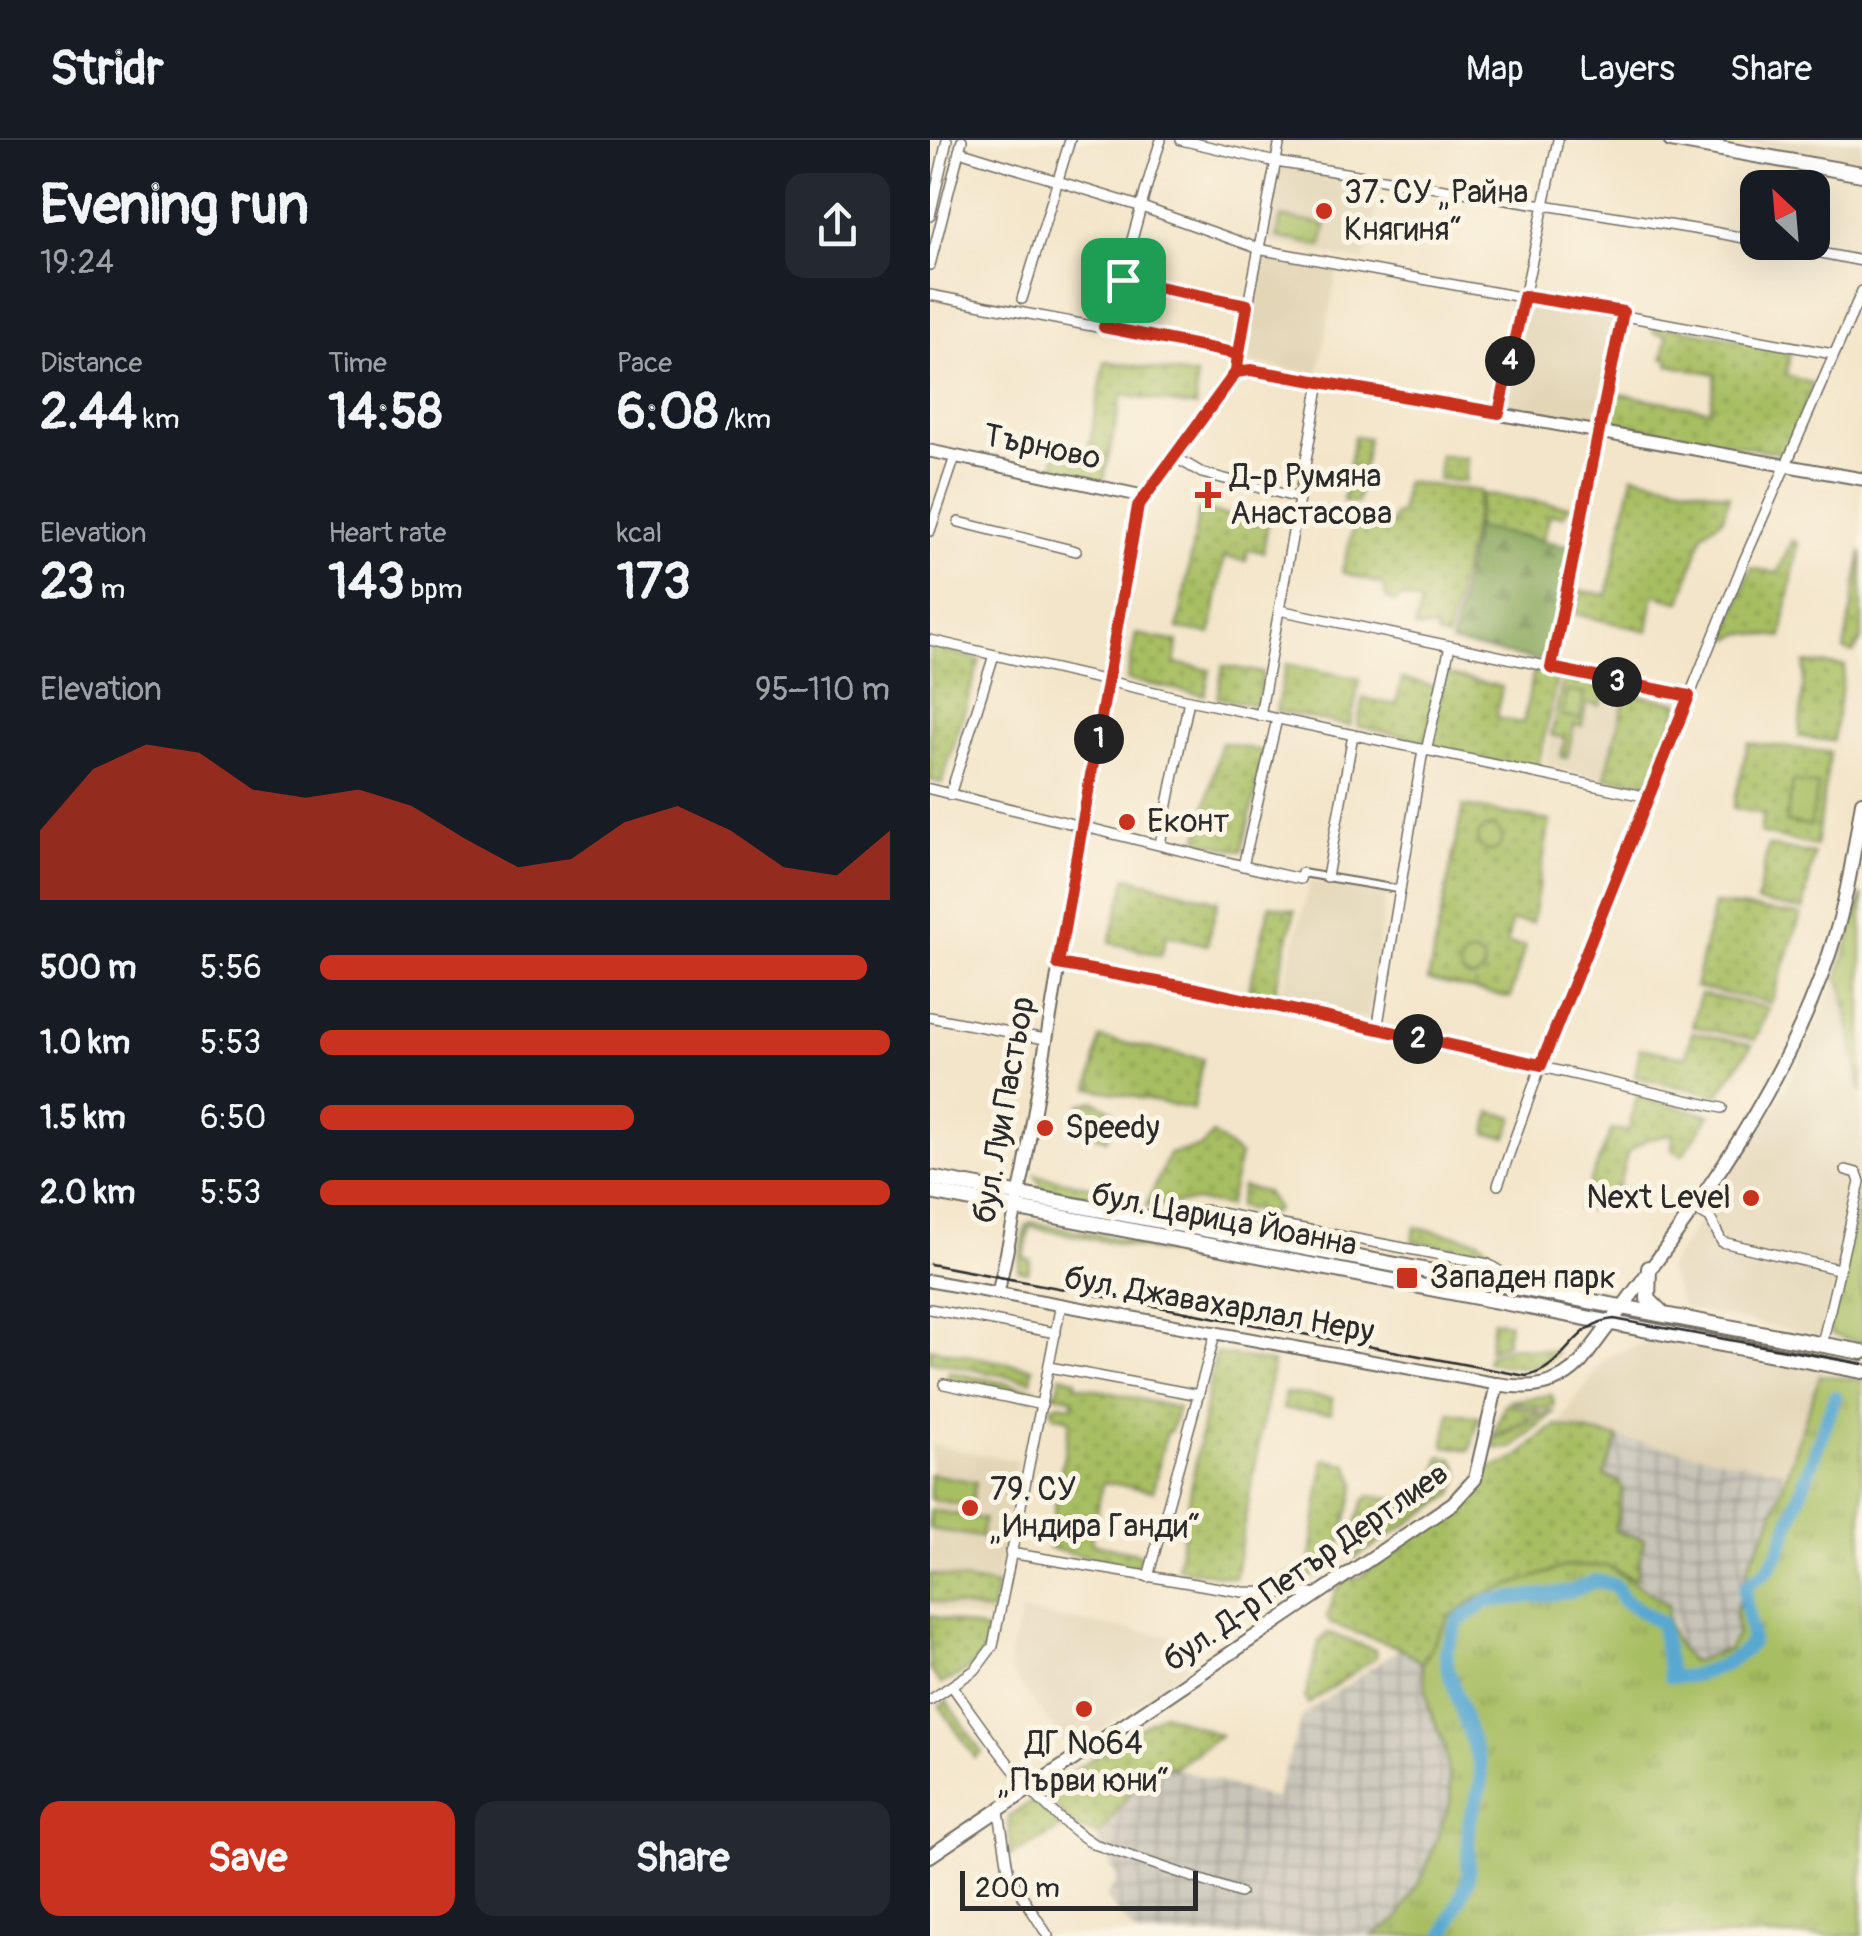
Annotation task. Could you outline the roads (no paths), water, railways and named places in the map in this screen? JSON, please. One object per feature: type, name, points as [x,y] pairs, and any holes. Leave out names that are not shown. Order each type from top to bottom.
[{"type":"main road","points":[[1672,140],[1862,174]]},
{"type":"main road","points":[[1497,1384],[1519,1388],[1556,1382],[1582,1361],[1692,1208],[1778,1072],[1805,1017],[1838,927],[1862,802]]},
{"type":"main road","name":"бул. Царица Йоанна","points":[[930,1178],[1018,1202],[1610,1324],[1862,1371]]},
{"type":"main road","name":"бул. Царица Йоанна","points":[[930,1192],[1158,1221],[1862,1352]]},
{"type":"main road","points":[[1649,1268],[1648,1299],[1667,1316]]},
{"type":"main road","name":"бул. Д-р Петър Дертлиев","points":[[930,1856],[1453,1503],[1471,1485],[1497,1384]]},
{"type":"street","points":[[930,216],[946,140]]},
{"type":"street","points":[[1022,299],[1070,140]]},
{"type":"street","points":[[1104,327],[1123,280],[1139,206],[1161,140]]},
{"type":"street","points":[[1181,140],[1276,162],[1545,204],[1862,262]]},
{"type":"street","points":[[1280,140],[1257,245],[1236,372],[1251,370],[1862,479]]},
{"type":"street","points":[[1499,413],[1558,140]]},
{"type":"street","points":[[930,265],[933,230],[961,145],[1263,250],[1623,312],[1833,354]]},
{"type":"street","points":[[933,191],[948,193]]},
{"type":"street","points":[[1123,280],[1247,305]]},
{"type":"street","points":[[1498,1185],[1541,1065],[1689,696],[1862,291]]},
{"type":"street","points":[[930,295],[1238,354]]},
{"type":"street","points":[[1551,668],[1623,312]]},
{"type":"street","name":"бул. Луи Пастьор","points":[[998,1293],[1018,1202],[1143,496],[1236,372]]},
{"type":"street","points":[[1260,716],[1320,382]]},
{"type":"street","name":"Търново","points":[[930,451],[1143,496]]},
{"type":"street","points":[[1172,456],[1202,473],[1299,498]]},
{"type":"street","points":[[930,531],[955,457]]},
{"type":"street","points":[[959,522],[1076,550]]},
{"type":"street","points":[[1279,610],[1689,696]]},
{"type":"street","points":[[934,641],[1260,716],[1648,797]]},
{"type":"street","points":[[1377,1030],[1398,889],[1450,646]]},
{"type":"street","points":[[950,795],[994,655]]},
{"type":"street","points":[[1160,844],[1189,700]]},
{"type":"street","points":[[1243,866],[1277,719]]},
{"type":"street","points":[[1327,877],[1352,735]]},
{"type":"street","points":[[930,789],[1243,866],[1398,889]]},
{"type":"street","points":[[1058,964],[1197,989],[1722,1108]]},
{"type":"street","points":[[930,1017],[1045,1039]]},
{"type":"street","points":[[1822,1344],[1860,1182],[1857,1174],[1846,1170]]},
{"type":"street","points":[[1692,1208],[1710,1218],[1718,1237],[1726,1244],[1838,1269]]},
{"type":"street","name":"бул. Джавахарлал Неру","points":[[930,1281],[1497,1384]]},
{"type":"street","points":[[930,1700],[987,1659],[994,1646],[1061,1304]]},
{"type":"street","points":[[930,1310],[1056,1333]]},
{"type":"street","points":[[1148,1577],[1216,1331]]},
{"type":"street","points":[[1049,1367],[1199,1394]]},
{"type":"street","points":[[944,1384],[1042,1405]]},
{"type":"street","points":[[1010,1553],[1243,1592],[1316,1594]]},
{"type":"street","points":[[952,1686],[1032,1790],[1068,1826],[1094,1844],[1240,1894]]},
{"type":"street","points":[[999,1812],[1010,1875],[1048,1936]]},
{"type":"waterway","points":[[1444,1936],[1468,1880],[1469,1821],[1481,1785],[1480,1765],[1448,1670],[1446,1651],[1458,1621],[1488,1601],[1570,1592],[1595,1581],[1615,1585],[1623,1600],[1661,1623],[1670,1677],[1724,1664],[1751,1643],[1745,1599],[1747,1584],[1767,1571],[1779,1552],[1835,1397]]},
{"type":"tram line","points":[[930,1264],[1526,1376],[1551,1365],[1588,1329],[1614,1319],[1862,1364]]},
{"type":"place","name":"37. СУ „Райна Княгиня“","points":[[1324,211]]},
{"type":"place","name":"Д-р Румяна Анастасова","points":[[1208,495]]},
{"type":"place","name":"Еконт","points":[[1127,822]]},
{"type":"place","name":"Speedy","points":[[1045,1128]]},
{"type":"place","name":"Next Level","points":[[1751,1198]]},
{"type":"place","name":"Западен парк","points":[[1407,1278]]},
{"type":"place","name":"79. СУ „Индира Ганди“","points":[[970,1508]]},
{"type":"place","name":"ДГ №64 „Първи юни“","points":[[1084,1709]]}]
